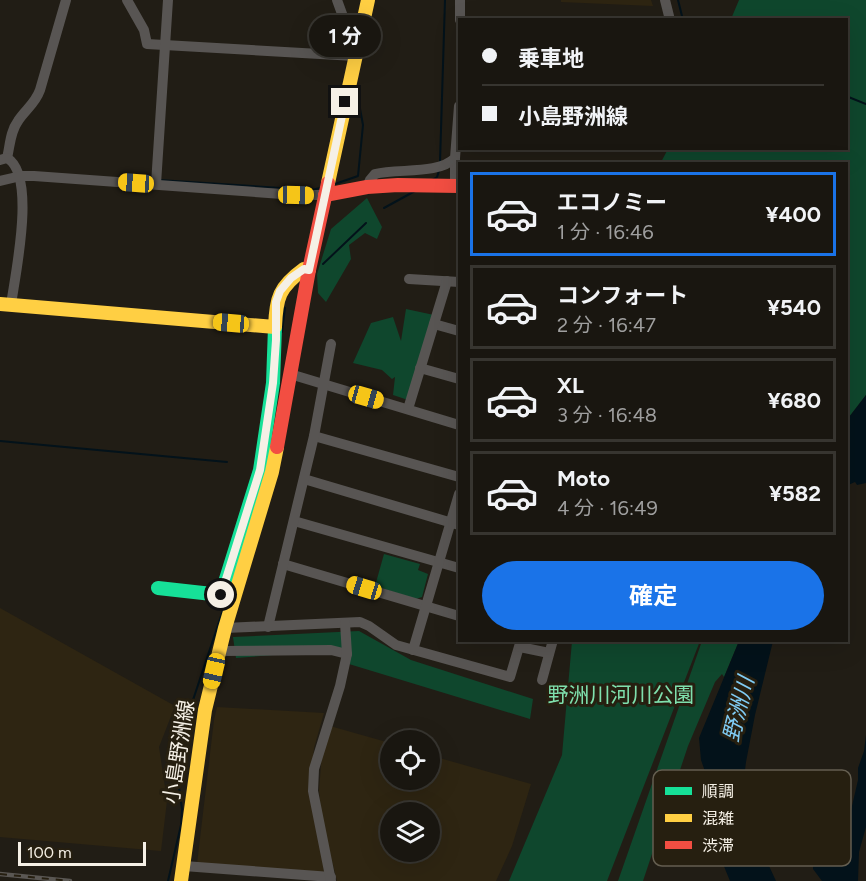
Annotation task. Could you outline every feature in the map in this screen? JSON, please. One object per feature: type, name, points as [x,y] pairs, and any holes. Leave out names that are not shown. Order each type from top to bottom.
[{"type":"main road","name":"小島野洲線","points":[[181,881],[205,710],[225,628],[272,472],[309,270],[368,0]]},
{"type":"main road","points":[[325,195],[367,187],[457,186]]},
{"type":"main road","points":[[158,588],[221,595],[260,470],[273,383],[276,302],[280,291],[291,278],[304,269],[309,270]]},
{"type":"main road","points":[[5,304],[275,327]]},
{"type":"street","points":[[5,304],[24,203],[21,176],[12,161],[4,159],[13,130],[36,101],[66,0]]},
{"type":"street","points":[[127,0],[144,30],[147,44],[356,56],[338,0]]},
{"type":"street","points":[[156,184],[168,0]]},
{"type":"street","points":[[460,0],[460,18]]},
{"type":"street","points":[[665,0],[670,18]]},
{"type":"street","points":[[457,186],[455,158],[458,119]]},
{"type":"street","points":[[367,187],[375,174],[434,168],[450,163],[455,158]]},
{"type":"street","points":[[0,181],[21,176],[296,195],[325,195]]},
{"type":"street","points":[[409,279],[458,282]]},
{"type":"street","points":[[408,409],[447,281]]},
{"type":"street","points":[[434,324],[458,331]]},
{"type":"street","points":[[268,627],[314,436],[331,344]]},
{"type":"street","points":[[420,368],[458,379]]},
{"type":"street","points":[[290,374],[458,424]]},
{"type":"street","points":[[314,436],[458,477]]},
{"type":"street","points":[[304,479],[455,524]]},
{"type":"street","points":[[412,650],[439,562],[455,524],[458,502]]},
{"type":"street","points":[[294,521],[458,568]]},
{"type":"street","points":[[283,564],[458,616]]},
{"type":"street","points":[[225,628],[360,622],[396,645],[510,677],[520,644],[549,653]]},
{"type":"street","points":[[184,866],[331,879],[313,791],[314,769],[340,686],[347,654],[345,624]]},
{"type":"street","points":[[542,680],[552,642]]},
{"type":"street","points":[[219,651],[331,650],[347,654]]},
{"type":"shaded area","points":[[561,0],[651,0],[653,6],[561,2]]},
{"type":"shaded area","points":[[0,608],[175,706],[159,747],[167,801],[161,851],[0,837]]},
{"type":"shaded area","points":[[217,707],[324,713],[314,748],[311,778],[324,872],[197,864]]},
{"type":"shaded area","points":[[330,726],[380,740],[380,790],[440,790],[440,758],[531,784],[512,846],[496,881],[337,881],[322,820],[319,790],[322,753]]},
{"type":"green space","points":[[739,0],[866,0],[866,395],[848,418],[848,162],[661,162],[667,150],[848,150],[848,18],[731,18]]},
{"type":"green space","points":[[367,198],[382,227],[377,239],[365,233],[349,245],[351,259],[326,302],[318,293],[317,274],[331,229]]},
{"type":"green space","points":[[406,309],[434,315],[411,401],[393,395],[395,377],[392,379],[382,370],[353,363],[371,323],[393,317],[401,341]]},
{"type":"green space","points":[[384,554],[420,564],[418,570],[428,574],[422,597],[416,599],[375,586]]},
{"type":"green space","points":[[359,631],[411,660],[533,699],[530,719],[349,664],[350,649],[236,658],[233,637]]},
{"type":"green space","name":"野洲川河川公園","points":[[572,642],[700,642],[607,881],[509,881],[562,755]]},
{"type":"green space","points":[[702,642],[739,642],[724,677],[722,674],[715,682],[680,770],[657,770]]},
{"type":"green space","points":[[653,781],[653,851],[643,881],[618,881]]},
{"type":"water","points":[[866,395],[866,483],[857,485],[855,482],[848,485],[848,418]]},
{"type":"water","name":"野洲川","points":[[739,642],[773,642],[755,715],[745,770],[704,770],[699,738]]},
{"type":"water","points":[[866,735],[866,827],[859,852],[858,881],[822,881],[813,866],[851,866],[851,810],[858,780],[858,768],[864,751]]},
{"type":"water","points":[[724,866],[769,866],[776,881],[730,881]]},
{"type":"waterway","points":[[440,162],[445,0]]},
{"type":"waterway","points":[[678,0],[682,18]]},
{"type":"waterway","points":[[346,40],[348,52]]},
{"type":"waterway","points":[[332,185],[358,176],[363,125],[356,87]]},
{"type":"waterway","points":[[848,97],[866,104]]},
{"type":"waterway","points":[[432,180],[437,177],[439,171]]},
{"type":"waterway","points":[[126,177],[153,179]]},
{"type":"waterway","points":[[159,180],[312,190],[320,188]]},
{"type":"waterway","points":[[384,208],[415,191]]},
{"type":"waterway","points":[[323,264],[366,223]]},
{"type":"waterway","points":[[282,332],[285,308]]},
{"type":"waterway","points":[[0,441],[227,462]]},
{"type":"waterway","points":[[168,881],[181,825],[182,809],[175,759],[176,751],[227,598]]},
{"type":"railway","points":[[0,874],[70,881]]},
{"type":"traffic: fast","points":[[158,588],[221,595],[260,470],[273,383],[275,327]]},
{"type":"traffic: slow","points":[[328,183],[368,0]]},
{"type":"traffic: slow","points":[[0,304],[275,327],[276,308],[284,288],[304,269],[309,270]]},
{"type":"traffic: slow","points":[[181,881],[205,710],[225,628],[272,472],[277,447]]},
{"type":"traffic: jam","points":[[277,447],[309,270],[328,183]]},
{"type":"traffic: jam","points":[[325,195],[367,187],[458,186]]},
{"type":"route","points":[[221,595],[260,470],[273,383],[276,302],[280,291],[291,278],[304,269],[309,270],[345,102]]}]
